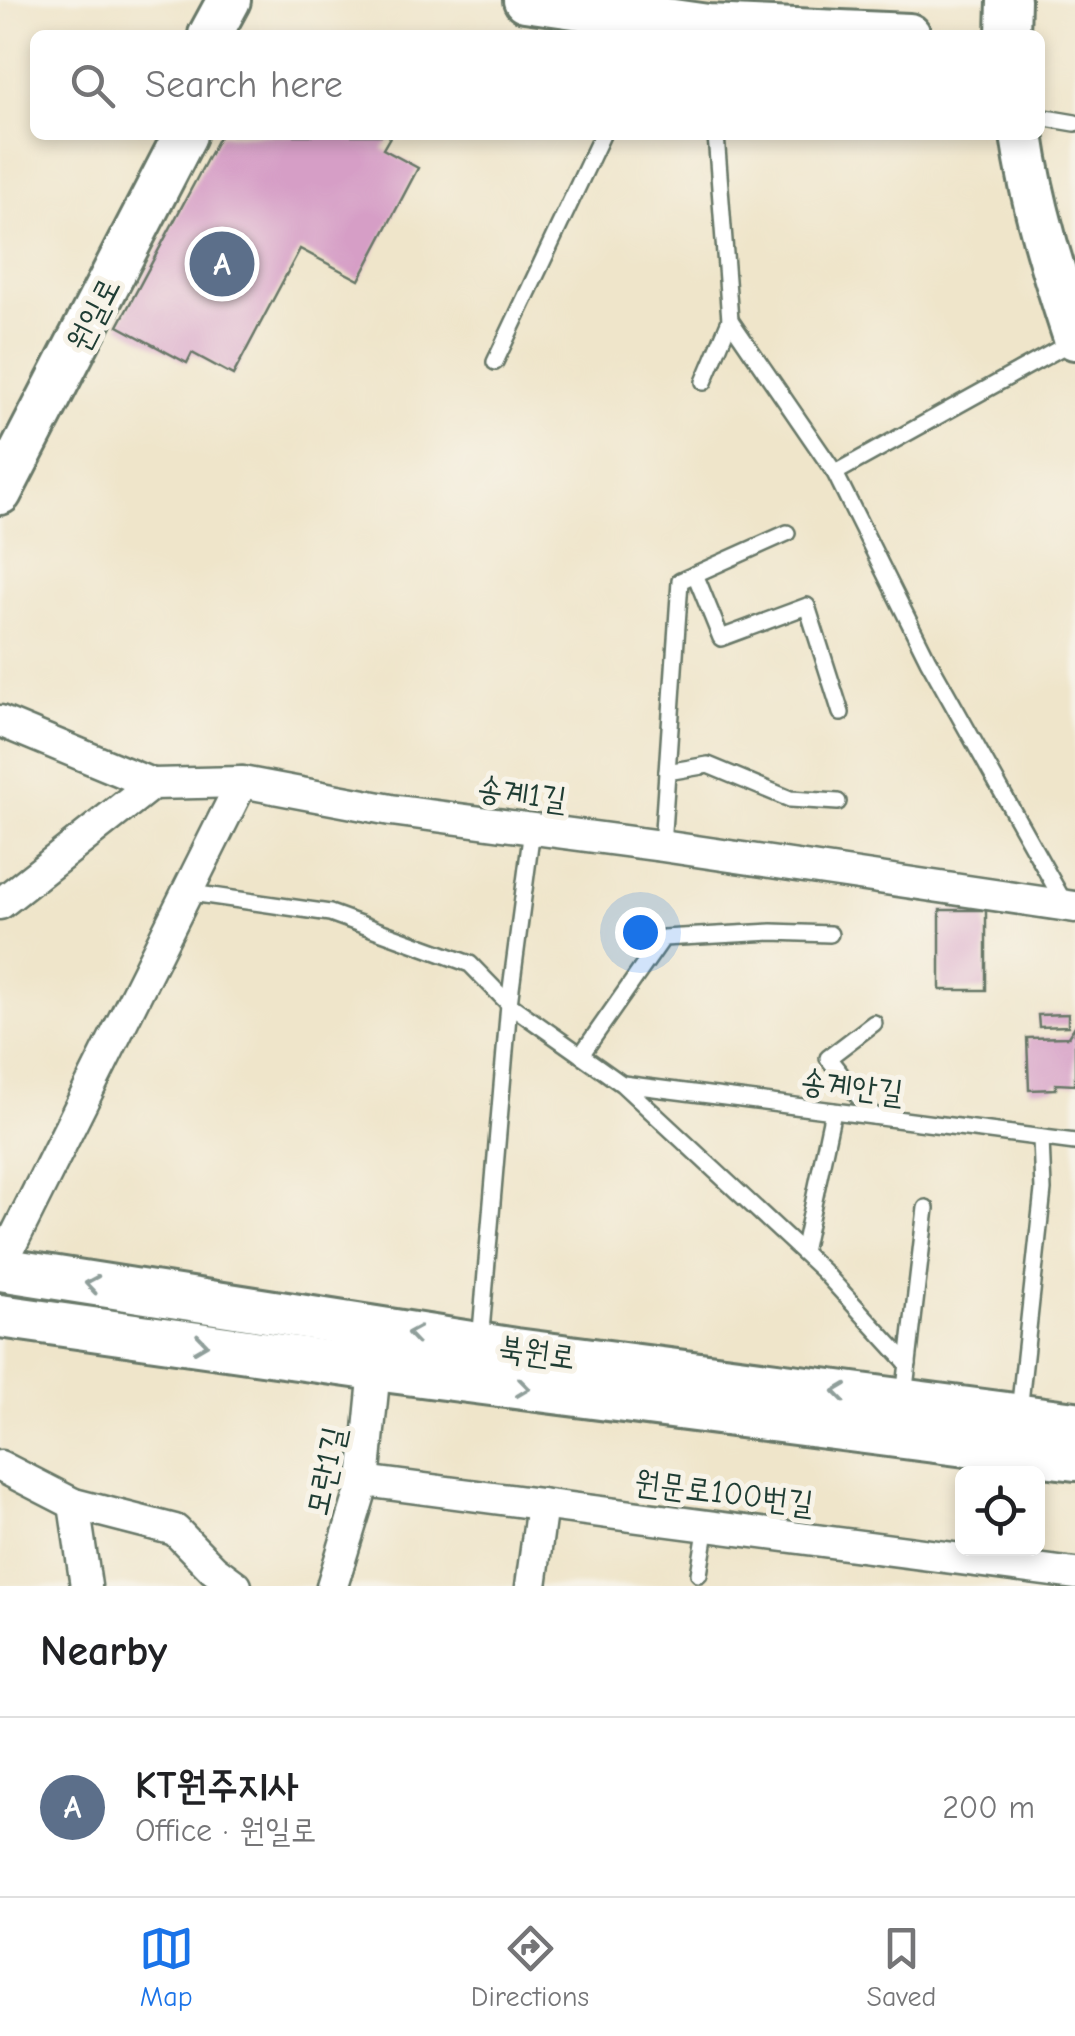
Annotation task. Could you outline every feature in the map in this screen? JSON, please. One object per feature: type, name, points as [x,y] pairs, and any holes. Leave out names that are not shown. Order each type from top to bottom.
[{"type":"street","points":[[213,30],[229,0]]},
{"type":"street","points":[[239,30],[254,0]]},
{"type":"street","points":[[525,0],[654,26],[708,30]]},
{"type":"street","points":[[1008,30],[1010,0]]},
{"type":"street","name":"원일로","points":[[0,434],[155,140]]},
{"type":"street","name":"원일로","points":[[0,492],[182,140]]},
{"type":"street","points":[[1023,140],[1028,180],[1048,258],[1075,339]]},
{"type":"street","points":[[0,721],[152,784],[0,904]]},
{"type":"street","name":"송계1길","points":[[152,784],[242,782],[391,810],[1070,907]]},
{"type":"street","name":"북원로","points":[[242,782],[0,1268],[480,1344],[906,1382],[1019,1416],[1075,1423]]},
{"type":"street","name":"북원로","points":[[0,1316],[375,1369],[1075,1459]]},
{"type":"street","name":"모란1길","points":[[332,1586],[364,1481],[375,1369]]},
{"type":"street","points":[[0,1466],[74,1504],[176,1530],[213,1570],[236,1586]]},
{"type":"street","name":"원문로100번길","points":[[364,1481],[1075,1574]]},
{"type":"street","points":[[74,1504],[86,1586]]},
{"type":"street","points":[[530,1586],[542,1504]]},
{"type":"lane","points":[[1045,118],[1075,123]]},
{"type":"lane","points":[[495,362],[600,140]]},
{"type":"lane","points":[[704,382],[730,320],[716,140]]},
{"type":"lane","points":[[730,320],[835,473],[928,660],[1070,907]]},
{"type":"lane","points":[[835,473],[1075,339]]},
{"type":"lane","points":[[662,846],[680,581],[787,532]]},
{"type":"lane","points":[[695,574],[720,638],[807,606],[841,713]]},
{"type":"lane","points":[[667,772],[708,765],[790,799],[838,802]]},
{"type":"lane","points":[[480,1344],[509,1004],[532,830]]},
{"type":"lane","name":"송계안길","points":[[184,892],[330,913],[470,964],[509,1004],[622,1084],[803,1252],[906,1382]]},
{"type":"lane","points":[[581,1055],[663,938],[772,932],[830,934]]},
{"type":"lane","points":[[874,1023],[828,1058],[874,1116]]},
{"type":"lane","name":"송계안길","points":[[622,1084],[1075,1142]]},
{"type":"lane","points":[[803,1252],[833,1111]]},
{"type":"lane","points":[[1019,1416],[1043,1190],[1041,1138]]},
{"type":"lane","points":[[906,1382],[926,1208]]},
{"type":"lane","points":[[700,1574],[707,1525]]},
{"type":"building","points":[[217,140],[388,140],[383,149],[418,168],[359,280],[300,249],[233,375],[192,353],[187,363],[118,326]]},
{"type":"building","points":[[940,910],[986,910],[986,990],[940,990]]},
{"type":"building","points":[[1068,1014],[1068,1026],[1039,1027],[1038,1015]]},
{"type":"building","points":[[1075,1026],[1075,1085],[1056,1084],[1056,1089],[1029,1090],[1027,1038],[1068,1037]]},
{"type":"place","name":"KT원주지사","points":[[222,264]]}]
